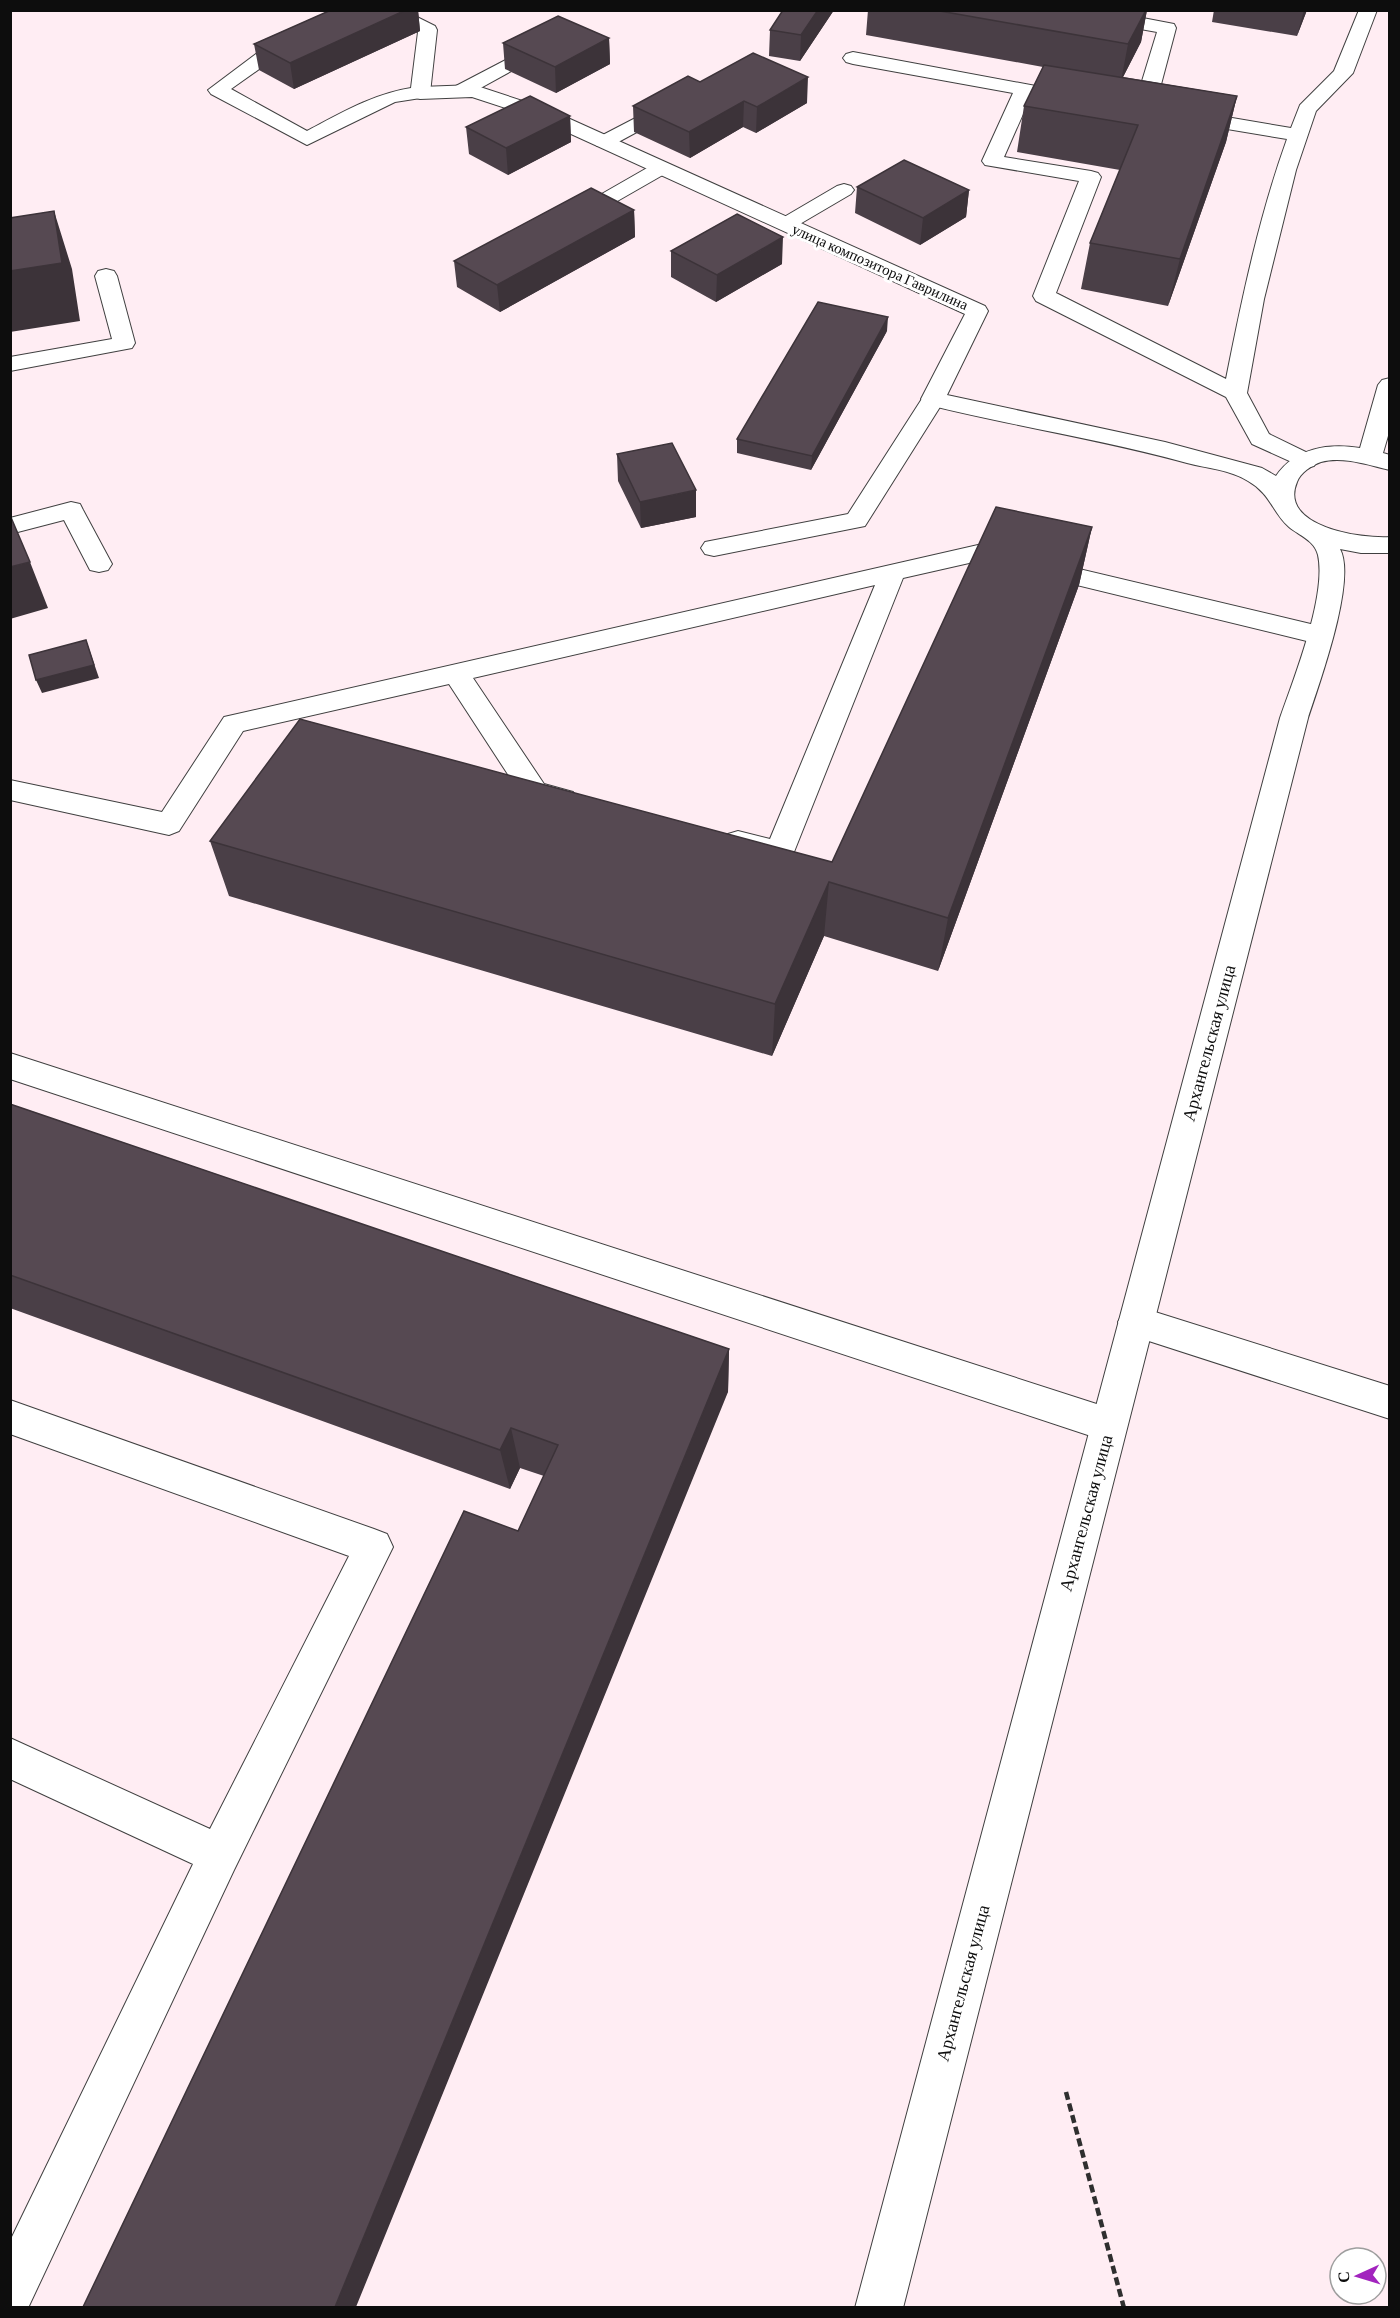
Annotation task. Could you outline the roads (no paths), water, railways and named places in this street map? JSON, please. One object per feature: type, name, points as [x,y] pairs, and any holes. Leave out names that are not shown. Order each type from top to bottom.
[{"type":"street","name":"улица композитора Гаврилина","points":[[378,10],[279,46],[218,90],[307,139],[382,100],[420,93],[474,91],[537,112],[661,168],[772,224],[977,311],[933,399]]},
{"type":"street","points":[[387,10],[428,30],[420,93]]},
{"type":"street","points":[[1068,10],[1167,28]]},
{"type":"street","points":[[1137,108],[1149,92],[1167,28],[1177,10]]},
{"type":"street","points":[[1235,393],[1253,299],[1286,170],[1307,109],[1343,73],[1368,10]]},
{"type":"street","points":[[853,58],[1069,96]]},
{"type":"street","points":[[461,91],[517,60]]},
{"type":"street","points":[[1024,89],[992,161],[1091,177],[1044,296],[1235,393],[1260,439],[1299,464]]},
{"type":"street","points":[[604,142],[686,97]]},
{"type":"street","points":[[1114,104],[1299,135]]},
{"type":"street","points":[[509,127],[537,112]]},
{"type":"street","points":[[551,231],[661,168]]},
{"type":"street","points":[[772,224],[844,190]]},
{"type":"street","points":[[10,364],[124,343],[106,276]]},
{"type":"street","points":[[1253,473],[1274,472],[1314,457],[1341,453],[1380,459],[1389,385]]},
{"type":"street","points":[[714,548],[856,520],[933,399],[1165,449],[1253,473],[1269,483],[1295,518],[1317,534],[1345,544],[1383,547]]},
{"type":"street","points":[[1283,500],[1283,482],[1299,464]]},
{"type":"street","points":[[10,525],[70,510],[99,564]]},
{"type":"street","points":[[1317,534],[1330,553],[1333,577]]},
{"type":"street","points":[[1333,577],[1352,557],[1383,547]]},
{"type":"street","points":[[10,790],[169,824],[234,724],[978,553],[1319,635]]},
{"type":"street","points":[[712,836],[779,852],[893,572]]},
{"type":"street","name":"Архангельская улица","points":[[879,2307],[1294,718],[1319,635],[1333,577]]},
{"type":"street","points":[[456,673],[534,792],[590,806]]},
{"type":"street","points":[[10,1066],[1109,1425]]},
{"type":"street","points":[[1136,1322],[1389,1403]]},
{"type":"street","points":[[10,1417],[374,1547],[219,1855],[10,2293]]},
{"type":"street","points":[[10,1758],[219,1855]]}]
